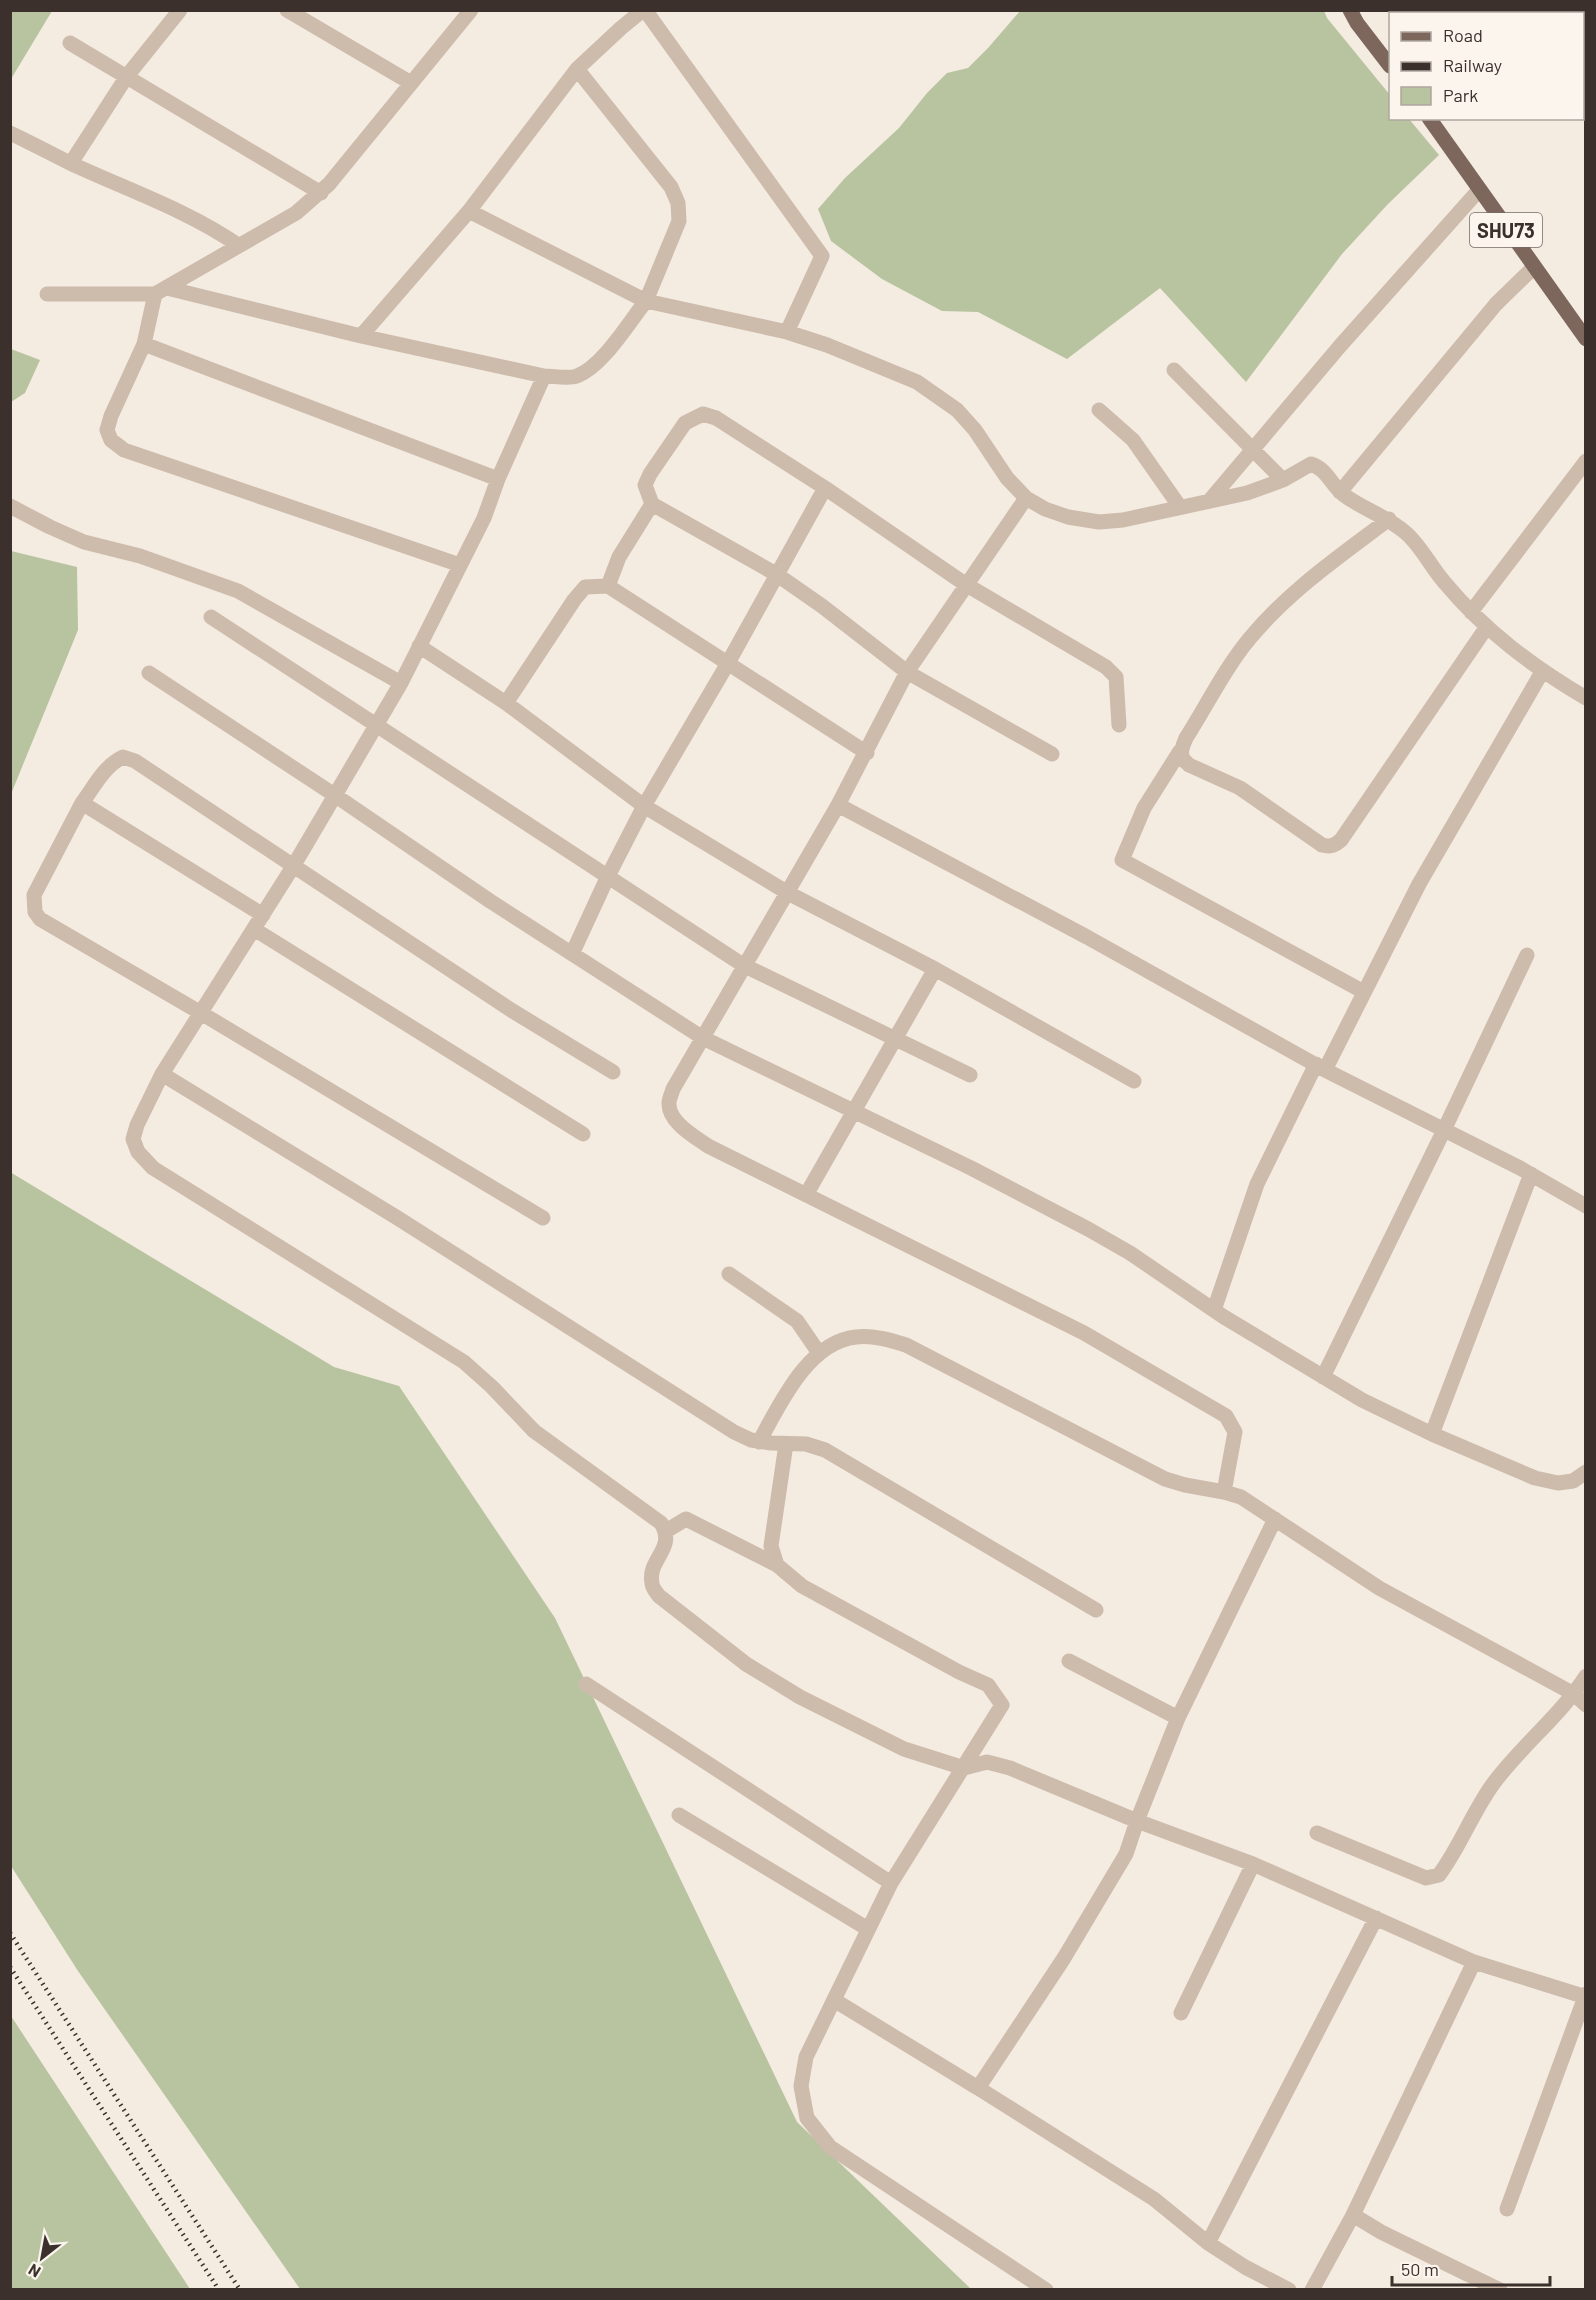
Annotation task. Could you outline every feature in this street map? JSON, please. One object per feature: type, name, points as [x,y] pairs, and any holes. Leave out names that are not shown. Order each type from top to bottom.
[{"type":"main road","points":[[1350,10],[1389,65]]},
{"type":"main road","name":"SHU73","points":[[1430,120],[1533,268],[1586,339]]},
{"type":"street","points":[[71,163],[127,76],[180,10]]},
{"type":"street","points":[[286,10],[411,83]]},
{"type":"street","points":[[361,336],[469,211],[577,69],[644,10],[822,256],[786,332]]},
{"type":"street","points":[[460,565],[124,450],[111,440],[107,430],[111,416],[144,344],[161,291],[296,213],[321,193],[411,83],[463,13]]},
{"type":"street","points":[[70,43],[321,193]]},
{"type":"street","points":[[47,294],[161,291],[544,376],[575,376],[590,368],[603,356],[646,301],[679,220],[678,203],[671,187],[577,69]]},
{"type":"street","points":[[10,133],[166,205],[217,231],[238,245]]},
{"type":"street","points":[[1210,500],[1479,190]]},
{"type":"street","points":[[469,211],[646,301],[786,332],[827,345],[916,382],[957,411],[975,430],[1007,478],[1026,498],[1045,509],[1068,517],[1098,522],[1123,520],[1247,493],[1283,480],[1311,464],[1322,470],[1340,492],[1371,512],[1389,519],[1408,535],[1445,583],[1486,628],[1542,672],[1586,698]]},
{"type":"street","points":[[1340,492],[1496,304],[1533,268]]},
{"type":"street","points":[[144,344],[498,479]]},
{"type":"street","points":[[1174,370],[1283,480]]},
{"type":"street","points":[[544,376],[498,479],[484,518],[401,683],[294,865],[162,1074],[137,1125],[134,1140],[138,1152],[153,1168],[464,1362],[492,1387],[534,1431],[661,1522],[667,1539],[652,1574],[652,1584],[659,1596],[746,1664],[800,1697],[904,1749],[964,1768],[987,1762],[1010,1768],[1137,1821],[1253,1864],[1474,1962],[1585,1996],[1507,2209]]},
{"type":"street","points":[[1099,410],[1133,440],[1180,507]]},
{"type":"street","points":[[1052,754],[907,672],[822,606],[776,574],[652,504],[645,485],[685,423],[703,414],[716,418],[965,584],[1106,666],[1116,677],[1119,725]]},
{"type":"street","points":[[1471,612],[1586,461]]},
{"type":"street","points":[[572,954],[644,806],[728,663],[825,489]]},
{"type":"street","points":[[1026,498],[965,584],[907,672],[867,753],[673,1089],[669,1104],[673,1116],[686,1131],[708,1146],[1084,1333],[1226,1416],[1235,1432],[1224,1492]]},
{"type":"street","points":[[608,586],[619,557],[652,504]]},
{"type":"street","points":[[10,506],[84,542],[140,556],[238,591],[401,683]]},
{"type":"street","points":[[1364,992],[1122,860],[1144,808],[1235,659],[1272,613],[1311,577],[1389,519]]},
{"type":"street","points":[[506,703],[585,587],[608,586],[867,753]]},
{"type":"street","points":[[211,617],[743,965],[970,1075]]},
{"type":"street","points":[[1180,752],[1182,759],[1189,765],[1240,788],[1322,845],[1330,847],[1336,845],[1486,628]]},
{"type":"street","points":[[419,646],[495,693],[644,806],[788,893],[935,969],[1134,1081]]},
{"type":"street","points":[[1214,1310],[1257,1184],[1364,992],[1419,884],[1542,672]]},
{"type":"street","points":[[149,673],[490,901],[703,1038],[971,1168],[1088,1229],[1130,1253],[1214,1310],[1362,1400],[1432,1434],[1535,1478],[1558,1483],[1573,1481],[1585,1472]]},
{"type":"street","points":[[543,1218],[40,919],[35,912],[34,896],[82,803],[107,769],[123,757],[135,761],[294,865],[511,1011],[613,1072]]},
{"type":"street","points":[[82,803],[263,915]]},
{"type":"street","points":[[838,805],[1087,937],[1321,1067],[1531,1174],[1586,1206]]},
{"type":"street","points":[[254,929],[583,1134]]},
{"type":"street","points":[[1323,1377],[1527,955]]},
{"type":"street","points":[[806,1195],[935,969]]},
{"type":"street","points":[[162,1074],[396,1217],[734,1432],[759,1442],[806,1444],[825,1450],[1096,1610]]},
{"type":"street","points":[[1432,1434],[1531,1174]]},
{"type":"street","points":[[729,1274],[797,1321],[819,1353]]},
{"type":"street","points":[[759,1442],[789,1388],[829,1344],[855,1337],[877,1337],[906,1345],[1165,1479],[1241,1497],[1379,1588],[1574,1694],[1586,1705]]},
{"type":"street","points":[[777,1565],[771,1546],[786,1444]]},
{"type":"street","points":[[666,1531],[686,1519],[777,1565],[802,1586],[959,1672],[988,1685],[1002,1705],[891,1883],[806,2057],[801,2086],[807,2118],[830,2147],[1046,2289]]},
{"type":"street","points":[[978,2088],[1064,1959],[1126,1854],[1178,1718],[1275,1519]]},
{"type":"street","points":[[1069,1661],[1178,1718]]},
{"type":"street","points":[[1317,1833],[1426,1878],[1439,1875],[1494,1782],[1574,1694],[1586,1676]]},
{"type":"street","points":[[586,1684],[891,1883]]},
{"type":"street","points":[[679,1815],[868,1929]]},
{"type":"street","points":[[1181,2013],[1253,1864]]},
{"type":"street","points":[[1208,2243],[1376,1918]]},
{"type":"street","points":[[1312,2289],[1353,2215],[1474,1962]]},
{"type":"street","points":[[834,2000],[1154,2199],[1208,2243],[1245,2267],[1289,2289]]},
{"type":"street","points":[[1353,2215],[1381,2232],[1500,2289]]},
{"type":"green space","points":[[10,11],[52,11],[11,79]]},
{"type":"green space","points":[[1020,11],[1324,11],[1327,18],[1389,94],[1389,120],[1410,120],[1439,155],[1388,204],[1342,254],[1246,382],[1160,288],[1067,359],[978,312],[942,311],[882,279],[831,241],[818,209],[845,178],[899,128],[927,93],[947,73],[968,68]]},
{"type":"green space","points":[[11,349],[40,360],[25,393],[11,402]]},
{"type":"green space","points":[[11,551],[77,567],[78,630],[11,794]]},
{"type":"green space","points":[[10,1172],[334,1367],[399,1386],[555,1618],[797,2122],[971,2289],[300,2289],[78,1971],[11,1866]]},
{"type":"green space","points":[[11,2016],[190,2289],[11,2289]]},
{"type":"railway","points":[[10,1933],[240,2290]]},
{"type":"railway","points":[[10,1967],[219,2290]]}]
